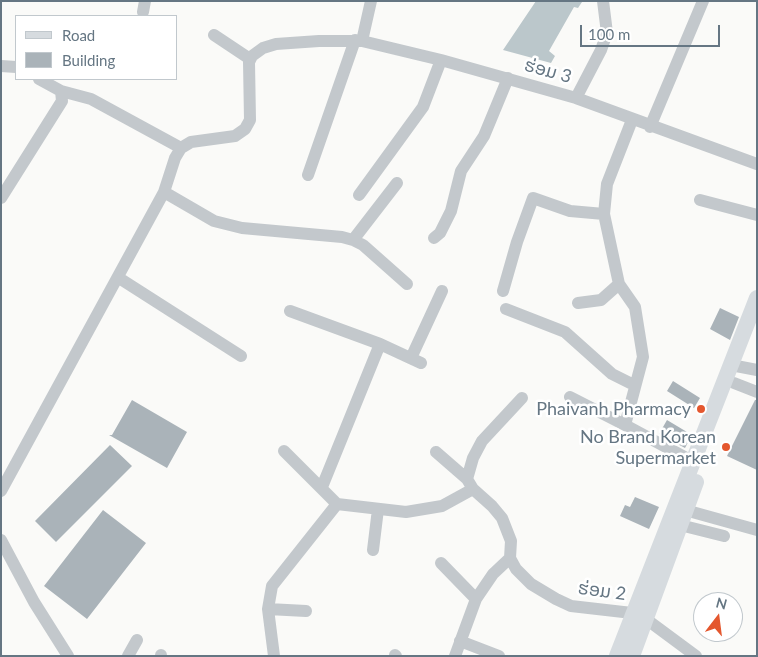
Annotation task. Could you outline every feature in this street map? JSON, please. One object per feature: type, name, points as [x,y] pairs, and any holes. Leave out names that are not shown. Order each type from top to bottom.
[{"type":"main road","points":[[617,656],[639,616],[683,518],[734,383],[735,366],[756,305]]},
{"type":"main road","points":[[632,656],[639,616],[692,461],[735,366],[757,325]]},
{"type":"street","points":[[308,175],[372,1]]},
{"type":"street","points":[[576,98],[602,50],[606,33],[603,1]]},
{"type":"street","points":[[650,127],[703,1]]},
{"type":"street","points":[[1,491],[119,278],[164,192],[175,158],[181,148],[191,142],[235,136],[245,129],[250,120],[248,68],[250,59],[214,35]]},
{"type":"street","name":"ຮ່ອມ 3","points":[[250,59],[263,48],[276,44],[359,40],[441,60],[576,98],[650,127],[757,164]]},
{"type":"street","points":[[360,195],[423,107],[441,60]]},
{"type":"street","points":[[1,66],[15,67]]},
{"type":"street","points":[[434,238],[440,233],[451,211],[461,171],[484,136],[508,78]]},
{"type":"street","points":[[40,80],[61,92],[92,99],[181,148]]},
{"type":"street","points":[[1,198],[62,101],[61,92]]},
{"type":"street","points":[[625,425],[634,385],[643,358],[635,307],[620,284],[604,214],[607,184],[632,120]]},
{"type":"street","points":[[353,240],[397,183]]},
{"type":"street","points":[[164,192],[214,221],[242,228],[342,236],[353,240],[363,245],[407,284]]},
{"type":"street","points":[[503,291],[517,242],[533,198],[570,211],[604,214]]},
{"type":"street","points":[[700,200],[757,215]]},
{"type":"street","points":[[119,278],[241,356]]},
{"type":"street","points":[[578,303],[600,300],[620,284]]},
{"type":"street","points":[[290,311],[380,344],[416,360],[442,291]]},
{"type":"street","points":[[506,309],[565,332],[612,374],[634,385]]},
{"type":"street","points":[[322,487],[380,344]]},
{"type":"street","points":[[735,366],[757,370]]},
{"type":"street","points":[[734,383],[757,392]]},
{"type":"street","points":[[570,397],[692,461]]},
{"type":"street","points":[[284,451],[337,504],[406,512],[436,507],[470,484],[473,458],[482,441],[522,398]]},
{"type":"street","points":[[436,452],[502,518],[512,542],[510,558],[493,574],[476,599],[455,656]]},
{"type":"street","points":[[274,656],[268,609],[272,586],[337,504]]},
{"type":"street","points":[[373,550],[378,509]]},
{"type":"street","points":[[683,518],[757,530]]},
{"type":"street","points":[[683,518],[724,536]]},
{"type":"street","points":[[1,540],[34,602],[68,656]]},
{"type":"street","name":"ຮ່ອມ 2","points":[[510,558],[516,569],[531,584],[571,606],[639,616]]},
{"type":"street","points":[[441,563],[476,599]]},
{"type":"street","points":[[268,609],[306,611]]},
{"type":"street","points":[[639,616],[696,656]]},
{"type":"street","points":[[128,656],[137,640]]},
{"type":"street","points":[[460,642],[499,656]]},
{"type":"shaded area","points":[[536,1],[582,2],[578,8],[574,7],[549,51],[555,56],[551,63],[503,50]]},
{"type":"building","points":[[720,308],[739,317],[730,340],[710,329]]},
{"type":"building","points":[[673,381],[700,398],[694,408],[667,391]]},
{"type":"building","points":[[132,400],[187,432],[167,468],[109,435],[112,435]]},
{"type":"building","points":[[755,400],[757,400],[757,470],[727,456]]},
{"type":"building","points":[[667,420],[692,435],[685,448],[659,434]]},
{"type":"building","points":[[110,445],[132,466],[56,542],[35,521]]},
{"type":"building","points":[[635,497],[659,507],[649,529],[620,516],[625,505],[630,507]]},
{"type":"building","points":[[103,510],[146,543],[87,619],[44,586]]},
{"type":"place","name":"Phaivanh Pharmacy","points":[[701,409]]},
{"type":"place","name":"No Brand Korean Supermarket","points":[[726,447]]}]
